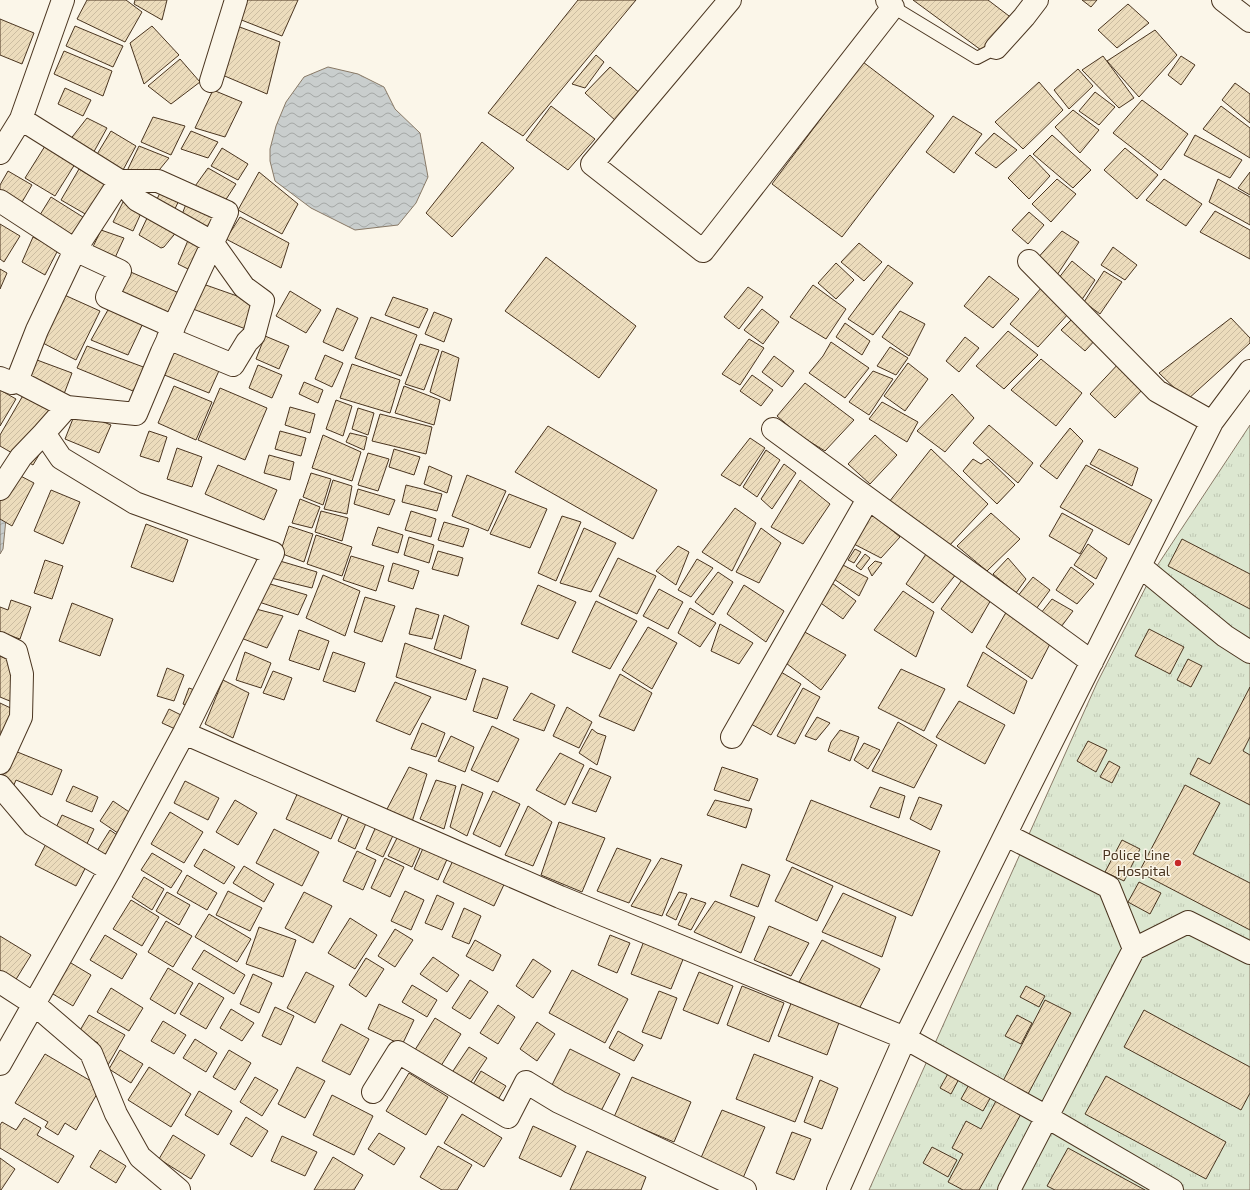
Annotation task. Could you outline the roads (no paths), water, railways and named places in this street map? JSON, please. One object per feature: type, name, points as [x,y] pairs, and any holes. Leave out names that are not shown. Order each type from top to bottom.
[{"type":"main road","points":[[0,153],[21,119],[63,0]]},
{"type":"main road","points":[[211,80],[236,0]]},
{"type":"main road","points":[[730,0],[592,164],[703,251],[890,4]]},
{"type":"main road","points":[[996,48],[1037,0]]},
{"type":"main road","points":[[1223,0],[1250,21]]},
{"type":"main road","points":[[0,202],[75,250],[120,271],[107,297],[234,365],[247,342],[254,335],[263,301],[244,287],[212,242],[137,200],[120,181],[21,119]]},
{"type":"main road","points":[[120,181],[158,181],[227,212],[171,332],[136,414],[66,407],[9,379],[37,330],[75,250],[120,181]]},
{"type":"main road","points":[[1028,261],[1157,391],[1212,422]]},
{"type":"main road","points":[[838,1190],[905,1038],[1016,811],[1212,422],[1250,371]]},
{"type":"main road","points":[[0,489],[21,458],[66,407]]},
{"type":"main road","points":[[773,429],[1092,662]]},
{"type":"main road","points":[[0,1064],[110,870],[184,733],[273,553],[136,503],[61,458],[44,433]]},
{"type":"main road","points":[[732,738],[868,499]]},
{"type":"main road","points":[[1140,566],[1225,636],[1250,652]]},
{"type":"main road","points":[[0,643],[16,651],[22,674],[21,718],[0,763]]},
{"type":"main road","points":[[184,733],[560,896],[905,1038],[1047,1117],[1172,1190]]},
{"type":"main road","points":[[0,786],[33,825],[110,870]]},
{"type":"main road","points":[[1006,834],[1109,887],[1134,949]]},
{"type":"main road","points":[[1009,1190],[1134,949],[1188,922],[1250,953]]},
{"type":"main road","points":[[0,982],[34,1004],[91,1053],[116,1114],[140,1157],[179,1190]]},
{"type":"main road","points":[[372,1092],[398,1052],[508,1117],[526,1082],[559,1102],[745,1190]]},
{"type":"lane","points":[[890,4],[977,58],[996,48]]},
{"type":"water","points":[[328,67],[358,74],[384,87],[395,109],[420,133],[428,177],[416,203],[398,225],[355,230],[311,208],[275,181],[270,161],[270,149],[276,126],[286,102],[304,77]]},
{"type":"water","points":[[0,492],[8,499],[3,549],[0,554]]},
{"type":"place","name":"Police Line Hospital","points":[[1178,863]]}]
